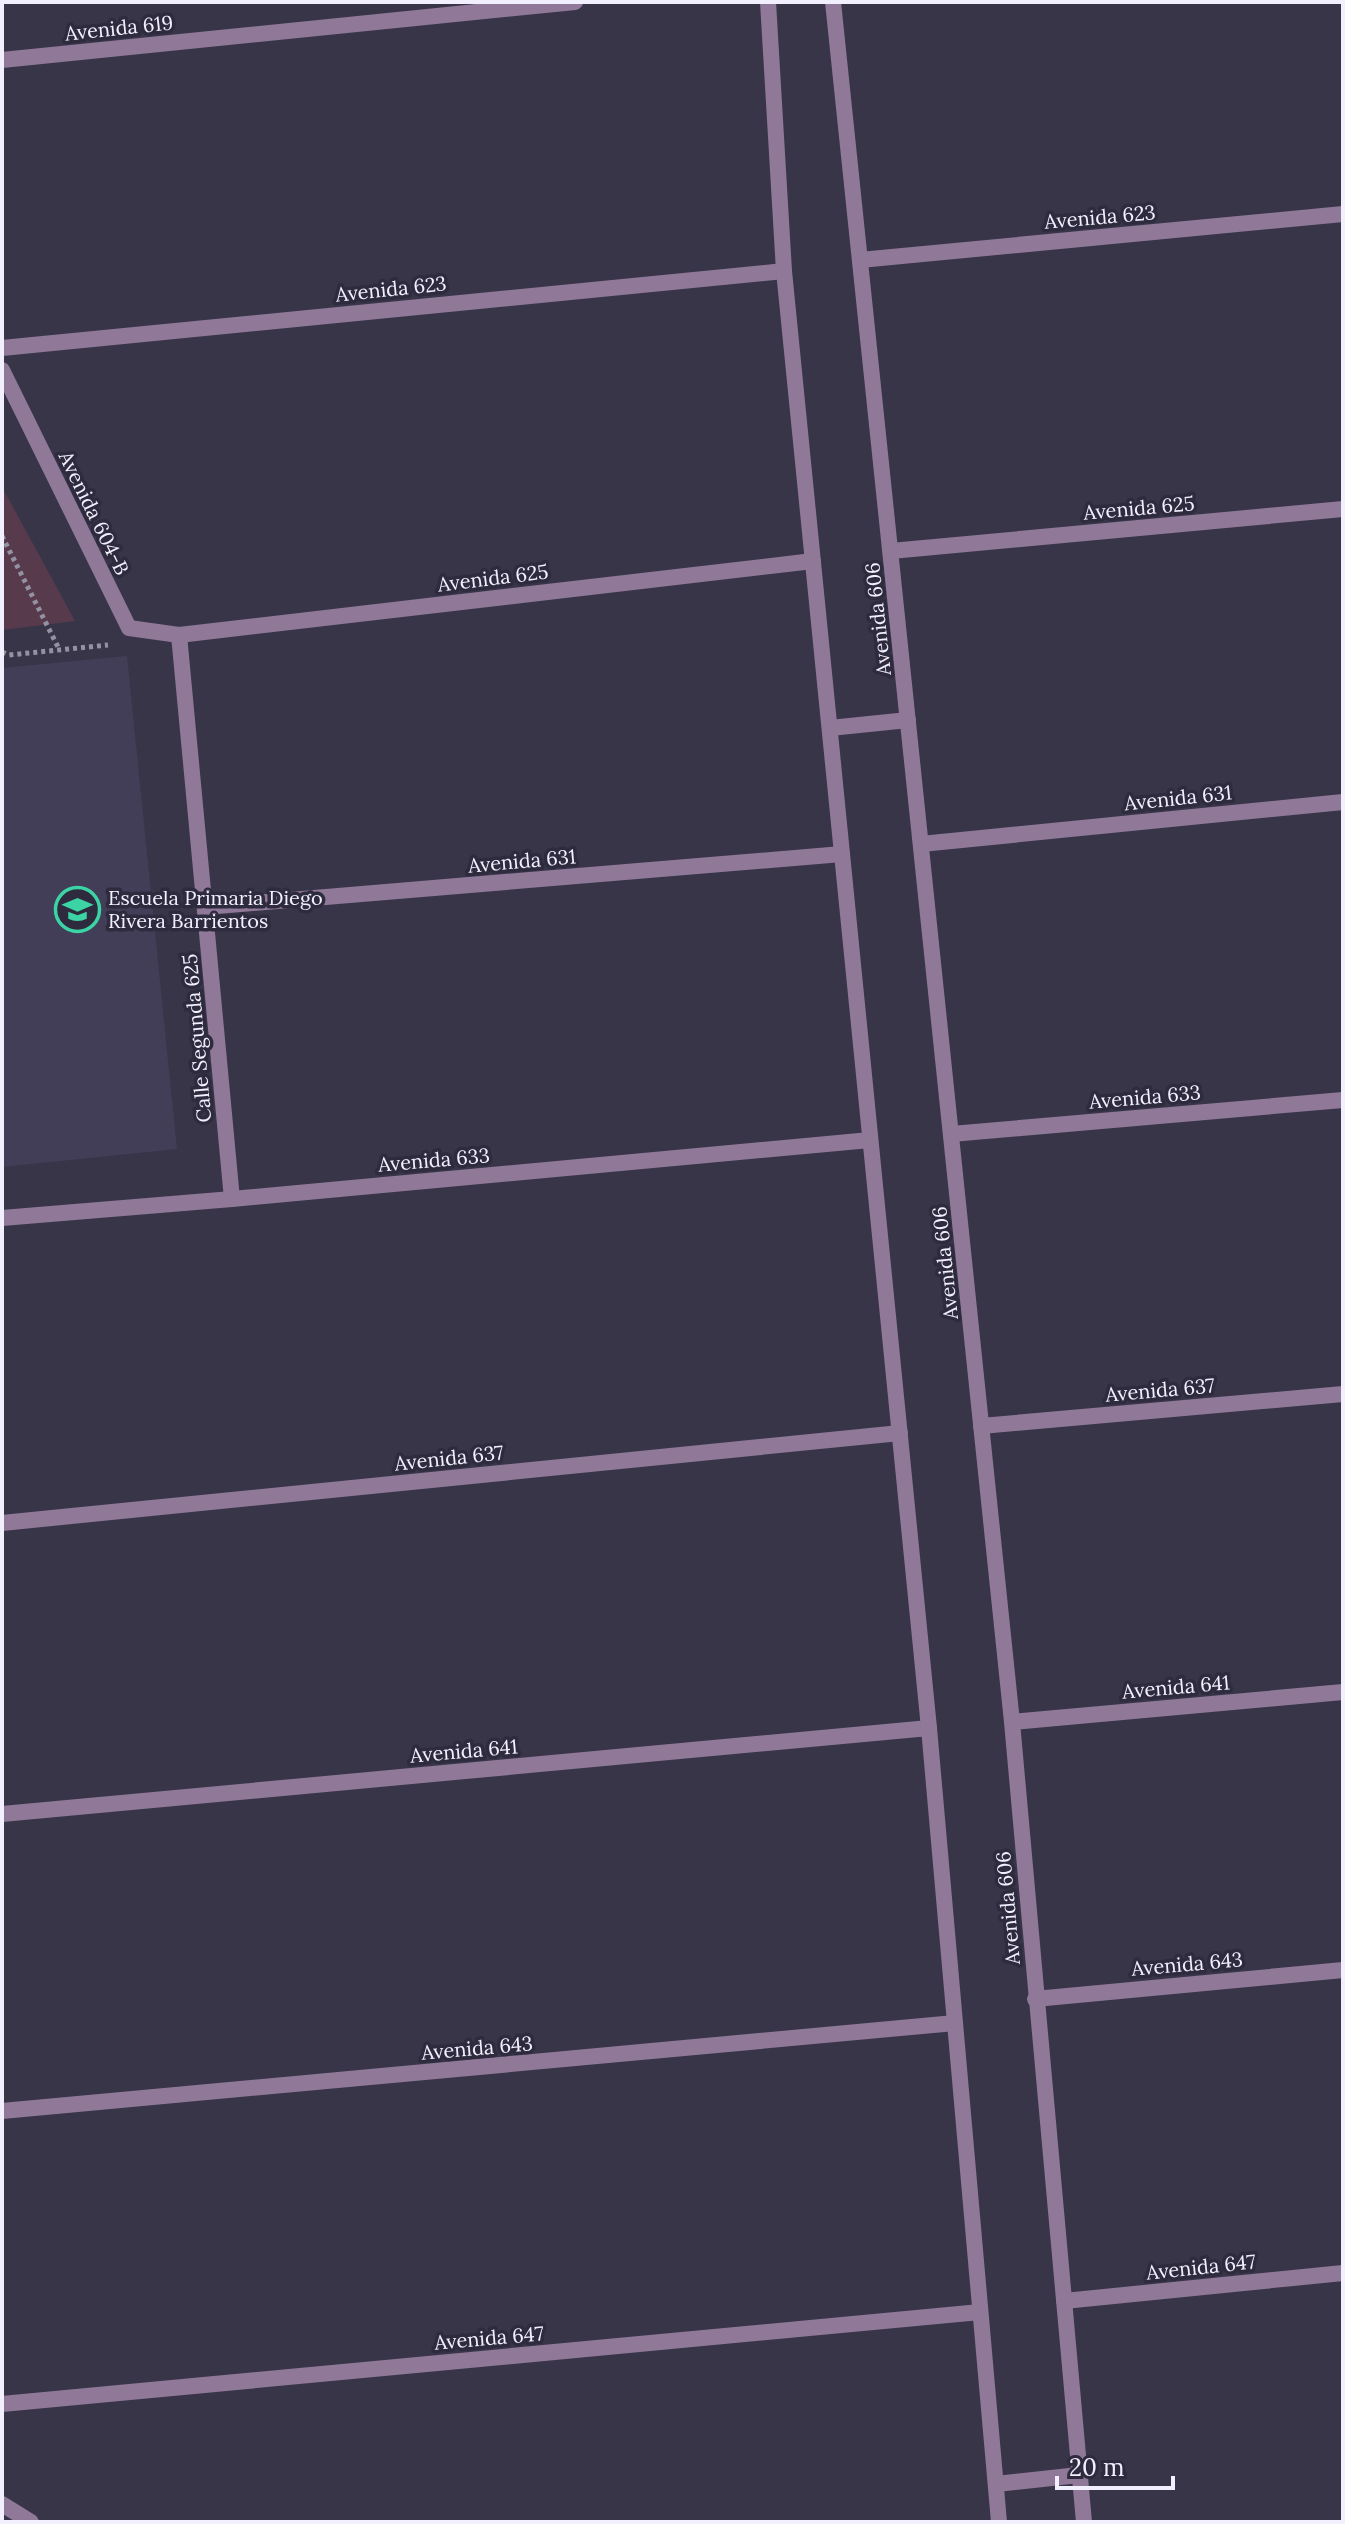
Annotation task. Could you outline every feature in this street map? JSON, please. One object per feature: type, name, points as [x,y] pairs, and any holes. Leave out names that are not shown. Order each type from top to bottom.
[{"type":"street","name":"Avenida 619","points":[[2,60],[575,2]]},
{"type":"street","points":[[768,2],[784,271],[929,1728],[999,2522]]},
{"type":"street","name":"Avenida 606","points":[[833,2],[1012,1722],[1084,2522]]},
{"type":"street","name":"Avenida 623","points":[[860,260],[1343,214]]},
{"type":"street","name":"Avenida 623","points":[[2,348],[784,271]]},
{"type":"street","name":"Avenida 604-B","points":[[2,370],[129,628]]},
{"type":"street","name":"Avenida 625","points":[[891,551],[1343,509]]},
{"type":"street","name":"Avenida 625","points":[[179,635],[813,561]]},
{"type":"street","points":[[129,628],[179,635]]},
{"type":"street","name":"Calle Segunda 625","points":[[179,635],[232,1199]]},
{"type":"street","points":[[830,728],[908,720]]},
{"type":"street","name":"Avenida 631","points":[[921,844],[1343,802]]},
{"type":"street","name":"Avenida 631","points":[[205,907],[842,854]]},
{"type":"street","name":"Avenida 633","points":[[951,1134],[1343,1100]]},
{"type":"street","name":"Avenida 633","points":[[2,1218],[870,1140]]},
{"type":"street","name":"Avenida 637","points":[[981,1426],[1343,1394]]},
{"type":"street","name":"Avenida 637","points":[[2,1523],[900,1433]]},
{"type":"street","name":"Avenida 641","points":[[1012,1722],[1343,1692]]},
{"type":"street","name":"Avenida 641","points":[[2,1814],[929,1728]]},
{"type":"street","name":"Avenida 643","points":[[1035,1999],[1343,1970]]},
{"type":"street","name":"Avenida 643","points":[[2,2111],[955,2023]]},
{"type":"street","name":"Avenida 647","points":[[1064,2301],[1343,2273]]},
{"type":"street","name":"Avenida 647","points":[[2,2404],[980,2312]]},
{"type":"street","points":[[996,2484],[1079,2475]]},
{"type":"street","points":[[2,2504],[31,2522]]},
{"type":"path","points":[[2,536],[60,650]]},
{"type":"path","points":[[2,652],[9,655],[109,645],[129,628]]},
{"type":"shaded area","points":[[2,487],[75,621],[2,630]]},
{"type":"shaded area","name":"Escuela Primaria Diego Rivera Barrientos","points":[[127,656],[177,1149],[2,1167],[2,668]]},
{"type":"place","name":"Escuela Primaria Diego Rivera Barrientos","points":[[77,909]]}]
